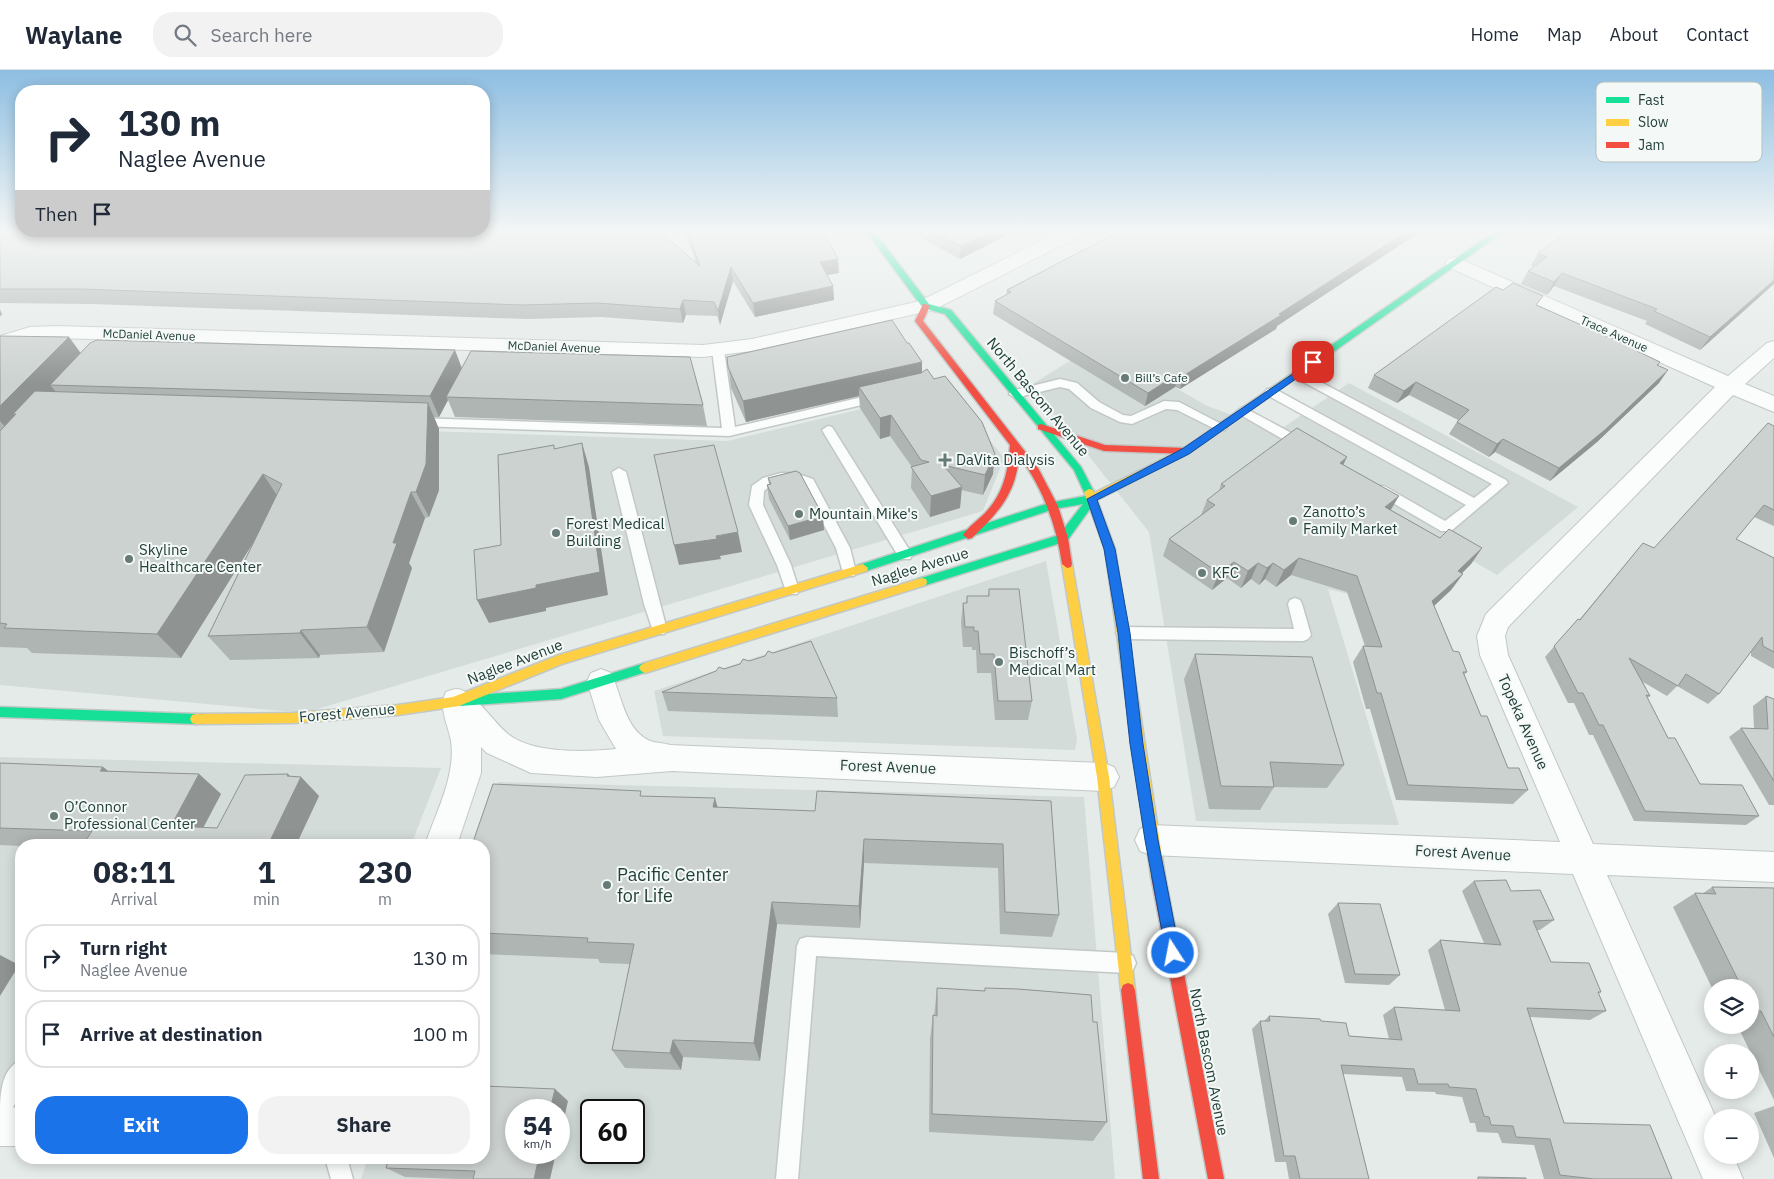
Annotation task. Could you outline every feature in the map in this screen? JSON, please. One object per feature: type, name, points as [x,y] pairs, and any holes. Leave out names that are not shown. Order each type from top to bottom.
[{"type":"main road","points":[[908,282],[926,306],[919,321],[1044,485],[1053,506],[1062,538],[1103,777],[1151,1179]]},
{"type":"main road","name":"Naglee Avenue","points":[[456,701],[559,660],[906,555],[1053,506],[1092,499],[1186,451],[1428,282]]},
{"type":"main road","name":"North Bascom Avenue","points":[[926,306],[948,312],[1041,427],[1078,469],[1092,499],[1110,549],[1124,633],[1151,840],[1216,1179]]},
{"type":"main road","points":[[1041,427],[1104,448],[1186,451]]},
{"type":"main road","points":[[968,535],[1002,503],[1014,476],[1015,445]]},
{"type":"main road","name":"Naglee Avenue","points":[[456,701],[561,694],[1062,538],[1092,499]]},
{"type":"main road","name":"Forest Avenue","points":[[0,712],[198,720],[294,718],[398,710],[456,701]]},
{"type":"street","name":"McDaniel Avenue","points":[[4,340],[30,333],[119,339],[481,353],[718,350],[752,345],[926,306],[974,282]]},
{"type":"street","name":"Trace Avenue","points":[[1497,282],[1774,405]]},
{"type":"street","name":"Topeka Avenue","points":[[1723,1179],[1581,858],[1494,655],[1491,636],[1496,622],[1717,397],[1774,347]]},
{"type":"street","name":"Forest Avenue","points":[[601,681],[612,718],[629,741],[641,752],[672,758]]},
{"type":"street","name":"Forest Avenue","points":[[456,701],[498,744],[531,760],[597,764],[672,758],[1103,777]]},
{"type":"street","points":[[443,839],[466,773],[466,742],[456,701]]},
{"type":"street","name":"Forest Avenue","points":[[1151,840],[1774,867]]},
{"type":"street","points":[[0,1126],[15,1127]]},
{"type":"lane","points":[[718,350],[729,432]]},
{"type":"lane","points":[[1298,374],[1501,483],[1446,528],[1368,483]]},
{"type":"lane","points":[[1015,394],[1060,383],[1072,386],[1094,405],[1120,418],[1132,420],[1164,405],[1179,406],[1221,427]]},
{"type":"lane","points":[[1271,392],[1475,504]]},
{"type":"lane","points":[[405,422],[729,432],[891,394]]},
{"type":"lane","points":[[444,423],[452,407]]},
{"type":"lane","points":[[1244,411],[1316,453]]},
{"type":"lane","points":[[828,430],[906,555]]},
{"type":"lane","points":[[619,472],[659,630]]},
{"type":"lane","points":[[792,590],[784,566],[756,505],[757,490],[765,482],[784,476],[801,478],[808,482],[843,548],[849,572]]},
{"type":"lane","points":[[1124,633],[1303,635],[1295,604]]},
{"type":"lane","points":[[787,1179],[806,946],[1126,963]]},
{"type":"lane","points":[[0,1107],[15,1081]]},
{"type":"lane","points":[[338,1164],[342,1179]]},
{"type":"shaded area","points":[[1098,343],[1207,406],[1278,431],[1349,383],[1578,507],[1497,575],[1417,529],[1353,595],[1328,589],[1399,825],[1196,821],[1149,532],[1066,427],[1028,387]]},
{"type":"shaded area","points":[[949,388],[1004,458],[983,511],[304,713],[0,685],[0,455],[57,419],[727,441]]},
{"type":"shaded area","points":[[1046,561],[1077,739],[1075,750],[663,736],[654,691]]},
{"type":"shaded area","points":[[0,757],[441,768],[413,839],[15,839],[15,1099],[0,1098]]},
{"type":"shaded area","points":[[498,782],[1084,797],[1115,1179],[361,1179],[366,1164],[490,1164],[490,839],[478,839]]},
{"type":"building","points":[[0,282],[727,282],[718,311],[714,302],[683,300],[680,309],[597,303],[522,305],[81,289],[0,289]]},
{"type":"building","points":[[740,282],[831,282],[833,286],[753,303]]},
{"type":"building","points":[[1023,282],[1329,282],[1279,314],[1281,315],[1183,376],[1179,373],[1148,393],[995,301],[1011,292],[1007,290]]},
{"type":"building","points":[[1585,282],[1772,282],[1710,337],[1654,311],[1657,309]]},
{"type":"building","points":[[1513,283],[1543,296],[1536,305],[1638,350],[1660,362],[1657,365],[1668,370],[1606,429],[1559,468],[1503,439],[1497,444],[1457,422],[1469,410],[1416,382],[1404,391],[1374,375],[1496,287],[1503,290]]},
{"type":"building","points":[[892,320],[922,362],[743,401],[728,367],[727,357]]},
{"type":"building","points":[[0,336],[69,337],[0,406]]},
{"type":"building","points":[[97,340],[455,350],[430,396],[50,385],[90,343]]},
{"type":"building","points":[[471,351],[690,357],[703,405],[446,397]]},
{"type":"building","points":[[927,369],[934,379],[945,376],[982,422],[995,454],[985,475],[943,465],[962,487],[931,496],[911,467],[929,462],[921,460],[891,415],[880,418],[859,387],[921,373]]},
{"type":"building","points":[[35,391],[428,403],[426,464],[416,492],[411,492],[393,543],[397,543],[367,627],[301,630],[300,633],[208,636],[282,484],[263,474],[157,634],[4,628],[7,624],[0,623],[0,431]]},
{"type":"building","points":[[1768,423],[1774,426],[1774,510],[1764,505],[1736,539],[1774,558],[1774,652],[1763,646],[1762,637],[1719,694],[1686,674],[1678,686],[1629,658],[1650,696],[1646,695],[1668,738],[1675,738],[1700,784],[1742,785],[1759,816],[1645,811],[1603,725],[1599,725],[1583,693],[1578,693],[1554,646],[1578,619],[1580,620],[1643,543],[1654,548]]},
{"type":"building","points":[[1297,428],[1347,457],[1340,463],[1399,496],[1385,507],[1440,538],[1449,529],[1482,548],[1458,571],[1463,574],[1432,601],[1453,651],[1459,652],[1467,672],[1463,672],[1481,716],[1487,716],[1508,768],[1519,768],[1528,790],[1408,785],[1381,693],[1377,693],[1363,646],[1382,647],[1357,576],[1299,558],[1284,570],[1273,563],[1267,568],[1258,563],[1248,571],[1234,562],[1219,573],[1169,539],[1215,505],[1207,500],[1225,486],[1221,484]]},
{"type":"building","points":[[582,443],[600,572],[536,585],[536,588],[477,600],[474,550],[501,545],[498,455],[554,445],[554,449]]},
{"type":"building","points":[[714,445],[738,532],[716,536],[717,539],[674,545],[654,455]]},
{"type":"building","name":"Mountain Mike's","points":[[796,471],[800,473],[823,516],[788,526],[767,485],[771,484],[768,478]]},
{"type":"building","name":"Bischoff’s Medical Mart","points":[[989,589],[1019,589],[1032,701],[998,701],[994,654],[980,654],[978,631],[974,631],[974,627],[965,627],[963,603],[967,603],[967,596],[989,596]]},
{"type":"building","points":[[811,641],[837,698],[662,692],[716,671],[719,667],[724,669],[740,664],[743,659],[749,661],[765,656],[768,651],[773,653]]},
{"type":"building","points":[[1195,654],[1312,657],[1344,765],[1270,762],[1274,787],[1221,786]]},
{"type":"building","points":[[1766,696],[1774,699],[1774,781],[1741,728],[1768,729]]},
{"type":"building","points":[[0,763],[103,767],[100,771],[199,774],[171,826],[217,828],[245,775],[288,774],[287,776],[301,777],[271,839],[87,839],[92,831],[0,828]]},
{"type":"building","points":[[493,784],[641,791],[640,796],[715,798],[713,807],[815,811],[817,791],[1051,801],[1059,915],[1005,912],[1003,844],[864,839],[859,906],[772,902],[754,1043],[673,1040],[670,1053],[612,1050],[634,944],[587,942],[588,938],[490,933],[490,839],[474,839]]},
{"type":"building","points":[[1506,880],[1511,891],[1540,890],[1554,920],[1533,921],[1551,962],[1589,963],[1601,992],[1598,992],[1606,1011],[1527,1008],[1564,1123],[1650,1125],[1672,1179],[1594,1179],[1560,1175],[1550,1139],[1516,1137],[1513,1126],[1491,1125],[1489,1117],[1484,1116],[1476,1089],[1449,1087],[1448,1084],[1418,1084],[1414,1069],[1341,1065],[1369,1179],[1300,1179],[1295,1156],[1284,1156],[1260,1021],[1270,1021],[1269,1016],[1320,1019],[1321,1021],[1346,1023],[1349,1036],[1402,1040],[1394,1007],[1460,1011],[1440,940],[1501,945],[1474,881]]},
{"type":"building","points":[[1712,887],[1774,888],[1774,1037],[1761,1011],[1759,1011],[1759,979],[1738,979],[1695,893],[1716,894]]},
{"type":"building","points":[[1338,903],[1380,904],[1400,975],[1355,974]]},
{"type":"building","points":[[937,988],[985,991],[985,988],[1018,989],[1091,995],[1093,1022],[1097,1022],[1107,1122],[932,1114],[933,1015],[937,1016]]},
{"type":"building","points":[[490,1086],[555,1089],[553,1099],[505,1099],[505,1164],[537,1164],[534,1179],[473,1179],[475,1171],[386,1168],[387,1164],[490,1164]]},
{"type":"building","points":[[1478,1177],[1526,1178],[1526,1179],[1478,1179]]},
{"type":"traffic: fast","points":[[908,282],[926,306],[948,312],[1078,469],[1089,492]]},
{"type":"traffic: fast","points":[[1313,362],[1428,282]]},
{"type":"traffic: fast","points":[[863,568],[1053,506],[1091,499]]},
{"type":"traffic: fast","points":[[922,582],[1063,538],[1092,499]]},
{"type":"traffic: fast","points":[[459,701],[561,694],[645,668]]},
{"type":"traffic: fast","points":[[0,712],[196,719]]},
{"type":"traffic: slow","points":[[1091,499],[1186,451],[1313,362]]},
{"type":"traffic: slow","points":[[1089,492],[1110,549],[1158,876]]},
{"type":"traffic: slow","points":[[1067,564],[1103,777],[1128,990]]},
{"type":"traffic: slow","points":[[456,701],[559,660],[863,568]]},
{"type":"traffic: slow","points":[[645,668],[922,582]]},
{"type":"traffic: slow","points":[[196,719],[293,718],[398,710],[459,701]]},
{"type":"traffic: jam","points":[[926,306],[919,321],[1033,468],[1053,506],[1063,538],[1067,564]]},
{"type":"traffic: jam","points":[[1041,427],[1104,448],[1186,451]]},
{"type":"traffic: jam","points":[[968,535],[990,514],[1004,496],[1014,462],[1015,445]]},
{"type":"traffic: jam","points":[[1158,876],[1216,1179]]},
{"type":"traffic: jam","points":[[1128,990],[1151,1179]]},
{"type":"place","name":"Bill’s Cafe","points":[[1125,378]]},
{"type":"place","name":"DaVita Dialysis","points":[[945,460]]},
{"type":"place","name":"Mountain Mike's","points":[[799,514]]},
{"type":"place","name":"Zanotto’s Family Market","points":[[1293,521]]},
{"type":"place","name":"Forest Medical Building","points":[[556,533]]},
{"type":"place","name":"Skyline Healthcare Center","points":[[129,559]]},
{"type":"place","name":"KFC","points":[[1202,573]]},
{"type":"place","name":"Bischoff’s Medical Mart","points":[[999,662]]},
{"type":"place","name":"O’Connor Professional Center","points":[[54,816]]},
{"type":"place","name":"Pacific Center for Life","points":[[607,885]]},
{"type":"route","points":[[1173,953],[1151,840],[1124,633],[1110,549],[1092,499],[1186,451],[1313,362]]}]
